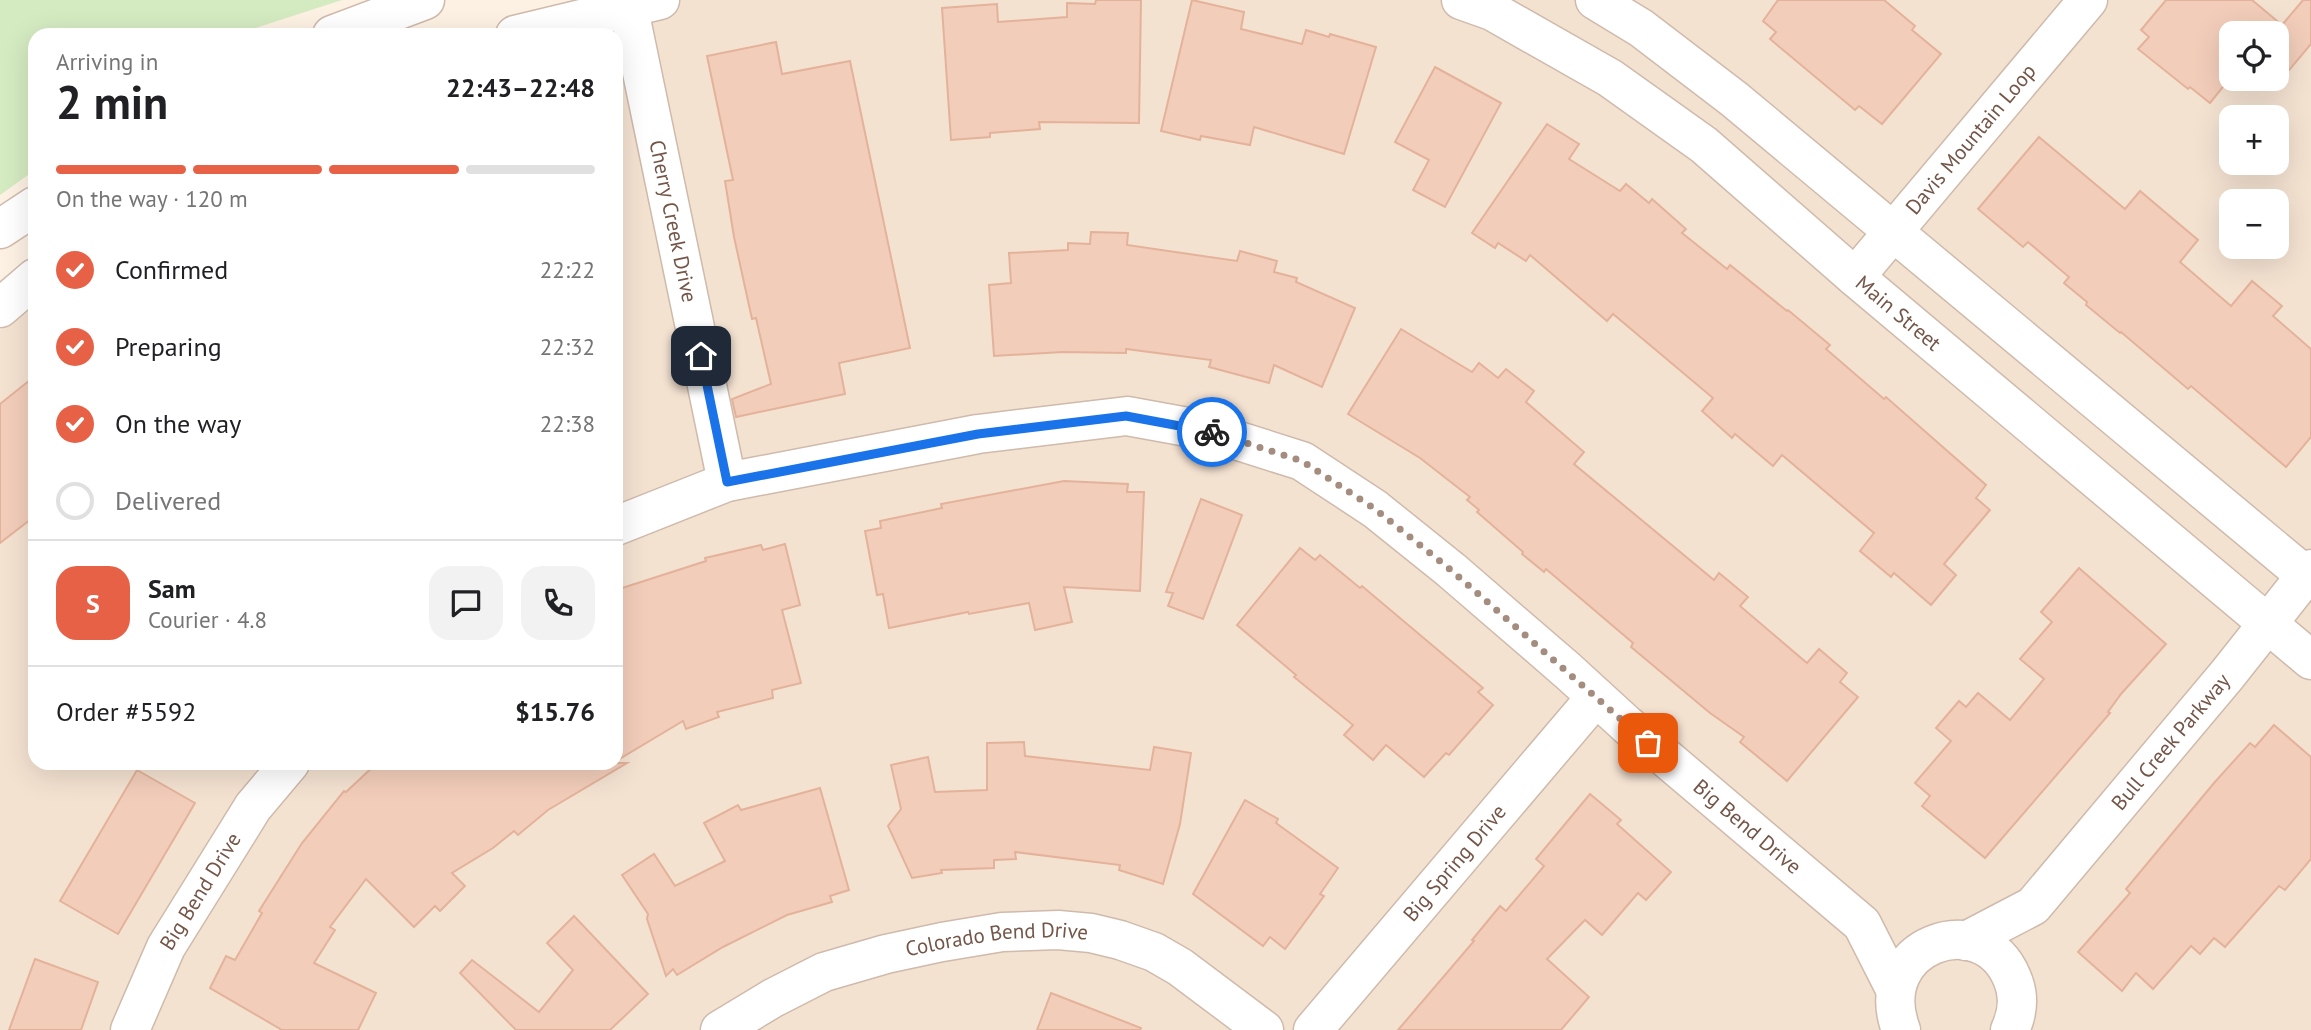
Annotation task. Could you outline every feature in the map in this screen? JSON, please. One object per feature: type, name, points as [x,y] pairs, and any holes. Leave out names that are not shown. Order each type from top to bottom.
[{"type":"street","points":[[351,28],[425,0]]},
{"type":"street","name":"Main Street","points":[[1461,0],[1492,11],[1621,86],[1704,145],[1855,277],[2311,660]]},
{"type":"street","points":[[1595,0],[1641,27],[1734,99],[2310,575]]},
{"type":"street","name":"Davis Mountain Loop","points":[[1855,277],[2088,0]]},
{"type":"street","points":[[541,28],[639,2]]},
{"type":"street","name":"Cherry Creek Drive","points":[[639,2],[727,482]]},
{"type":"street","points":[[0,229],[28,211]]},
{"type":"street","points":[[0,308],[28,284]]},
{"type":"street","name":"Big Bend Drive","points":[[623,523],[727,482],[978,434],[1126,416],[1205,430],[1302,461],[1375,509],[1451,570],[1862,924],[1983,946],[1998,956],[2009,969],[2017,1014]]},
{"type":"street","name":"Bull Creek Parkway","points":[[1895,1016],[1901,974],[1910,960],[1922,950],[1952,942],[2033,906],[2310,575]]},
{"type":"street","name":"Big Spring Drive","points":[[1313,1030],[1596,697]]},
{"type":"street","name":"Big Bend Drive","points":[[130,1030],[166,947],[253,807],[284,770]]},
{"type":"street","name":"Bull Creek Parkway","points":[[2017,1014],[2033,906]]},
{"type":"street","name":"Big Bend Drive","points":[[1862,924],[1895,1016]]},
{"type":"street","name":"Colorado Bend Drive","points":[[720,1030],[773,998],[824,972],[886,954],[942,942],[1002,932],[1058,930],[1110,938],[1154,952],[1180,967],[1264,1030]]},
{"type":"shaded area","points":[[605,0],[2311,0],[2311,1030],[0,1030],[0,330],[28,310],[28,770],[623,770],[623,28],[602,28]]},
{"type":"green space","points":[[0,0],[342,0],[256,28],[28,28],[28,175],[0,195]]},
{"type":"building","points":[[1096,0],[1141,0],[1139,123],[1039,122],[1040,129],[990,133],[990,137],[951,140],[942,8],[997,4],[998,22],[1067,17],[1067,3],[1095,4]]},
{"type":"building","points":[[1192,0],[1244,12],[1241,29],[1302,44],[1306,30],[1376,47],[1344,154],[1254,127],[1250,145],[1201,136],[1200,140],[1161,131]]},
{"type":"building","points":[[1778,0],[1884,0],[1915,26],[1912,30],[1941,54],[1882,124],[1859,106],[1855,110],[1770,39],[1776,32],[1763,21]]},
{"type":"building","points":[[2166,0],[2252,0],[2277,21],[2219,21],[2220,91],[2210,103],[2138,49],[2149,37],[2141,30]]},
{"type":"building","points":[[2303,0],[2311,0],[2311,44],[2289,70],[2289,21],[2285,21]]},
{"type":"building","points":[[776,42],[782,74],[850,61],[910,348],[839,363],[845,394],[736,417],[732,399],[771,384],[756,318],[752,319],[734,237],[725,181],[733,180],[707,56]]},
{"type":"building","points":[[1435,67],[1501,103],[1445,207],[1413,190],[1429,160],[1395,142]]},
{"type":"building","points":[[1547,124],[1579,144],[1569,159],[1620,191],[1626,184],[1649,203],[1652,199],[1686,229],[1682,233],[1727,269],[1730,265],[1788,310],[1830,345],[1826,349],[1884,399],[1886,397],[1986,485],[1976,498],[1990,510],[1944,564],[1956,575],[1931,605],[1894,573],[1891,577],[1860,551],[1874,533],[1782,455],[1773,466],[1735,434],[1732,438],[1702,411],[1713,398],[1613,314],[1607,321],[1530,255],[1526,261],[1498,243],[1495,248],[1472,233]]},
{"type":"building","points":[[2039,137],[2125,209],[2140,191],[2198,240],[2180,262],[2231,306],[2252,281],[2282,306],[2273,316],[2311,349],[2311,437],[2286,467],[2191,386],[2188,389],[2086,305],[2087,302],[2064,283],[2069,277],[2028,242],[2023,247],[1978,209]]},
{"type":"building","points":[[1091,232],[1128,233],[1127,245],[1237,261],[1240,251],[1277,261],[1274,272],[1297,278],[1296,282],[1355,308],[1322,387],[1274,365],[1269,383],[1209,367],[1211,360],[1126,349],[1126,353],[1063,352],[994,356],[989,285],[1011,283],[1009,253],[1068,250],[1068,243],[1090,244]]},
{"type":"building","points":[[1401,329],[1472,372],[1479,363],[1498,378],[1506,369],[1534,391],[1526,402],[1584,452],[1574,464],[1714,580],[1719,573],[1748,597],[1740,606],[1807,663],[1819,649],[1847,673],[1840,682],[1858,697],[1787,781],[1740,742],[1744,737],[1710,713],[1631,647],[1633,643],[1546,569],[1544,572],[1522,554],[1523,552],[1477,512],[1479,510],[1467,500],[1470,497],[1420,458],[1348,414]]},
{"type":"building","points":[[28,382],[28,521],[0,543],[0,404]]},
{"type":"building","points":[[1064,481],[1128,484],[1127,492],[1144,492],[1140,591],[1064,587],[1072,622],[1035,630],[1029,603],[889,628],[883,594],[877,595],[865,531],[881,528],[880,521],[942,508],[941,504]]},
{"type":"building","points":[[1201,499],[1242,515],[1203,619],[1168,606],[1173,593],[1166,592]]},
{"type":"building","points":[[785,544],[800,605],[782,610],[801,683],[772,690],[773,698],[717,712],[719,717],[686,729],[683,721],[623,757],[623,588],[706,561],[705,558],[761,545],[763,550]]},
{"type":"building","points":[[1300,548],[1315,560],[1320,555],[1360,588],[1362,586],[1483,688],[1478,692],[1493,705],[1449,755],[1446,753],[1424,777],[1386,745],[1373,760],[1344,735],[1353,725],[1294,677],[1296,675],[1237,625]]},
{"type":"building","points":[[2079,568],[2166,644],[1985,858],[1922,806],[1930,796],[1915,783],[1951,741],[1936,728],[1959,701],[1966,707],[1978,693],[2010,720],[2044,679],[2020,659],[2052,622],[2041,612]]},
{"type":"building","points":[[2274,725],[2311,757],[2311,859],[2285,890],[2279,886],[2225,947],[2214,938],[2200,954],[2191,946],[2153,989],[2136,973],[2122,991],[2078,952],[2130,893],[2126,889],[2214,783],[2250,743],[2255,747]]},
{"type":"building","points":[[1024,742],[1025,756],[1150,770],[1154,747],[1191,753],[1180,824],[1163,884],[1119,870],[1120,865],[1015,852],[1016,859],[994,860],[994,868],[941,870],[942,873],[912,878],[888,826],[901,809],[891,765],[928,757],[935,792],[987,790],[987,743]]},
{"type":"building","points":[[137,770],[195,803],[118,934],[60,901]]},
{"type":"building","points":[[370,770],[615,770],[548,810],[518,835],[514,831],[493,848],[452,873],[465,886],[440,911],[435,906],[414,927],[366,879],[330,927],[335,930],[314,963],[376,993],[358,1030],[282,1030],[210,988],[226,956],[235,960],[262,913],[259,911],[302,843],[344,791]]},
{"type":"building","points":[[820,788],[849,890],[830,896],[832,902],[787,915],[723,947],[677,975],[673,969],[666,976],[647,919],[648,914],[622,875],[654,854],[675,886],[725,861],[704,823],[738,805],[741,810]]},
{"type":"building","points":[[1590,794],[1621,820],[1617,824],[1671,872],[1646,900],[1638,893],[1602,935],[1585,920],[1547,959],[1589,997],[1561,1030],[1398,1030],[1474,941],[1472,940],[1500,906],[1506,911],[1544,866],[1536,859]]},
{"type":"building","points":[[1245,800],[1278,819],[1276,823],[1338,868],[1320,894],[1324,896],[1285,949],[1270,937],[1263,946],[1193,894]]},
{"type":"building","points":[[574,916],[648,994],[610,1030],[516,1030],[460,973],[472,960],[539,1012],[573,970],[547,943]]},
{"type":"building","points":[[35,959],[98,982],[81,1030],[9,1030]]},
{"type":"building","points":[[1051,993],[1141,1028],[1037,1030]]},
{"type":"way so far","points":[[1212,432],[1302,461],[1375,509],[1451,570],[1648,743]]},
{"type":"route","points":[[701,356],[727,482],[978,434],[1126,416],[1212,432]]}]
